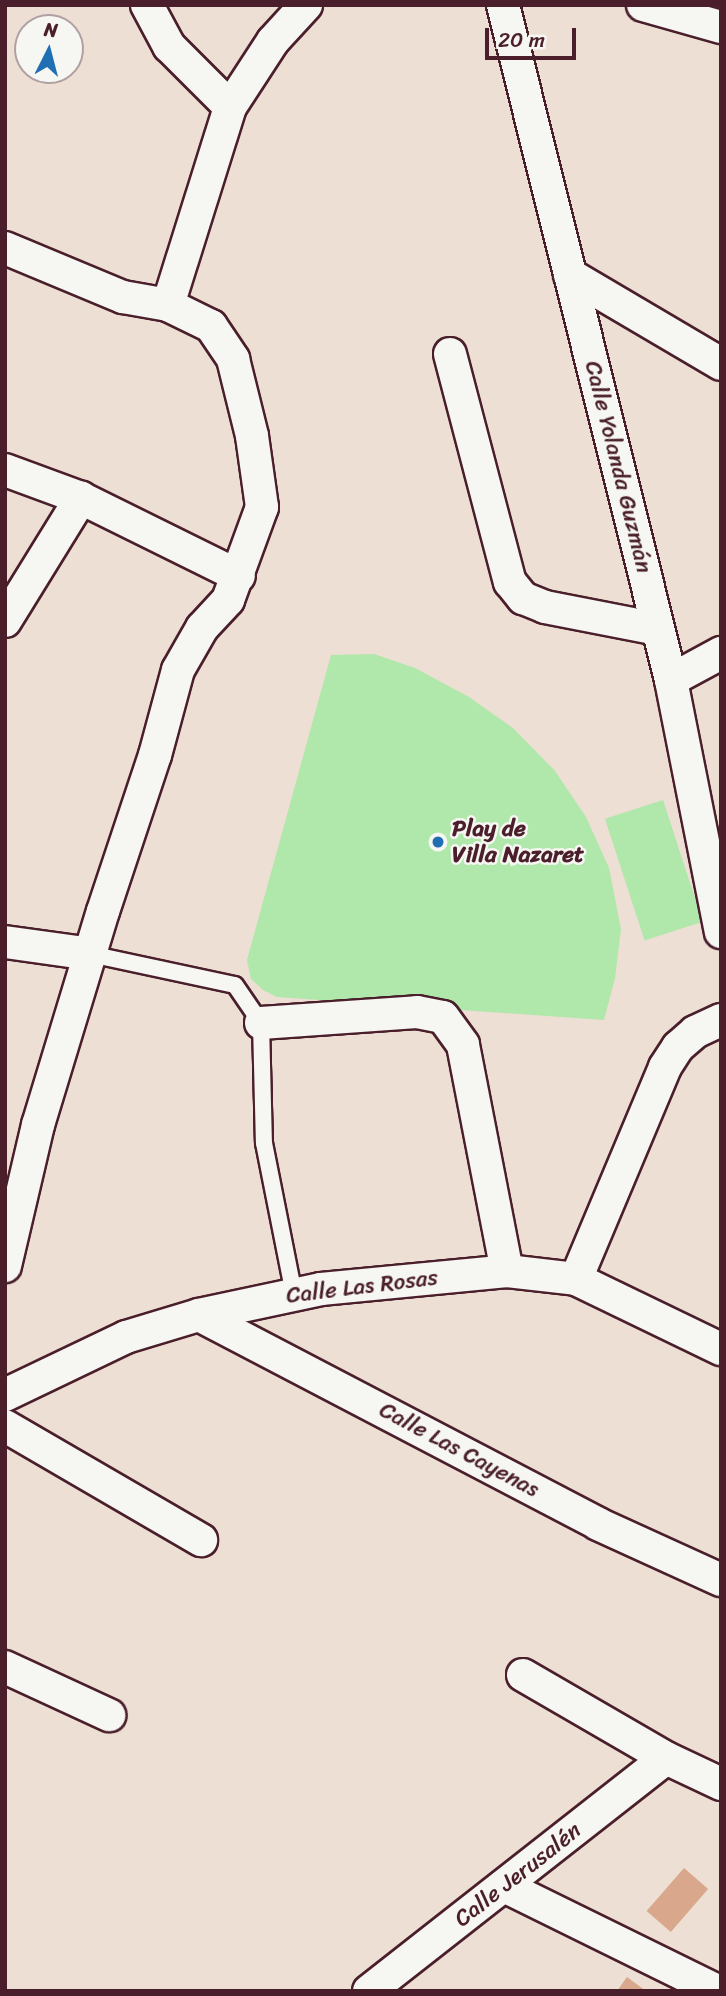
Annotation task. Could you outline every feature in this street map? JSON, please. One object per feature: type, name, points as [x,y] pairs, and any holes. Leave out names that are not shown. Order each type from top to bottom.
[{"type":"street","points":[[147,5],[169,46],[230,107]]},
{"type":"street","points":[[169,304],[230,107],[273,40],[306,5]]},
{"type":"street","name":"Calle Yolanda Guzmán","points":[[503,5],[671,680],[721,932]]},
{"type":"street","points":[[643,5],[721,27]]},
{"type":"street","points":[[5,248],[123,297],[169,304],[211,326],[233,359],[252,436],[262,507],[228,600],[202,628],[178,670],[155,755],[38,1125],[5,1266]]},
{"type":"street","points":[[570,275],[721,364]]},
{"type":"street","points":[[450,354],[510,582],[523,598],[545,607],[658,628]]},
{"type":"street","points":[[5,470],[81,498],[239,576]]},
{"type":"street","points":[[5,621],[81,498]]},
{"type":"street","points":[[671,680],[721,653]]},
{"type":"street","points":[[5,942],[90,954]]},
{"type":"street","points":[[261,1023],[417,1012],[443,1017],[463,1045],[508,1271]]},
{"type":"street","points":[[576,1279],[665,1067],[678,1047],[695,1032],[721,1020]]},
{"type":"street","points":[[5,1149],[38,1125]]},
{"type":"street","name":"Calle Las Rosas","points":[[5,1395],[126,1337],[199,1315],[294,1294],[410,1279],[508,1271],[576,1279],[721,1349]]},
{"type":"street","name":"Calle Las Cayenas","points":[[199,1315],[598,1524],[721,1580]]},
{"type":"street","points":[[5,1426],[201,1540]]},
{"type":"street","points":[[5,1667],[110,1716]]},
{"type":"street","points":[[523,1675],[666,1758],[721,1784]]},
{"type":"street","name":"Calle Jerusalén","points":[[369,1991],[666,1758]]},
{"type":"street","points":[[504,1886],[717,1991]]},
{"type":"lane","points":[[90,954],[234,985],[261,1023],[264,1143],[294,1294]]},
{"type":"green space","name":"Play de Villa Nazaret","points":[[374,654],[415,668],[469,697],[513,728],[555,771],[586,817],[609,868],[621,929],[615,978],[604,1020],[277,997],[263,990],[251,979],[247,960],[331,655]]},
{"type":"green space","points":[[663,800],[703,922],[645,941],[605,819]]},
{"type":"building","points":[[684,1868],[708,1889],[671,1932],[647,1911]]},
{"type":"building","points":[[627,1977],[646,1991],[617,1991]]},
{"type":"place","name":"Play de Villa Nazaret","points":[[438,842]]}]
